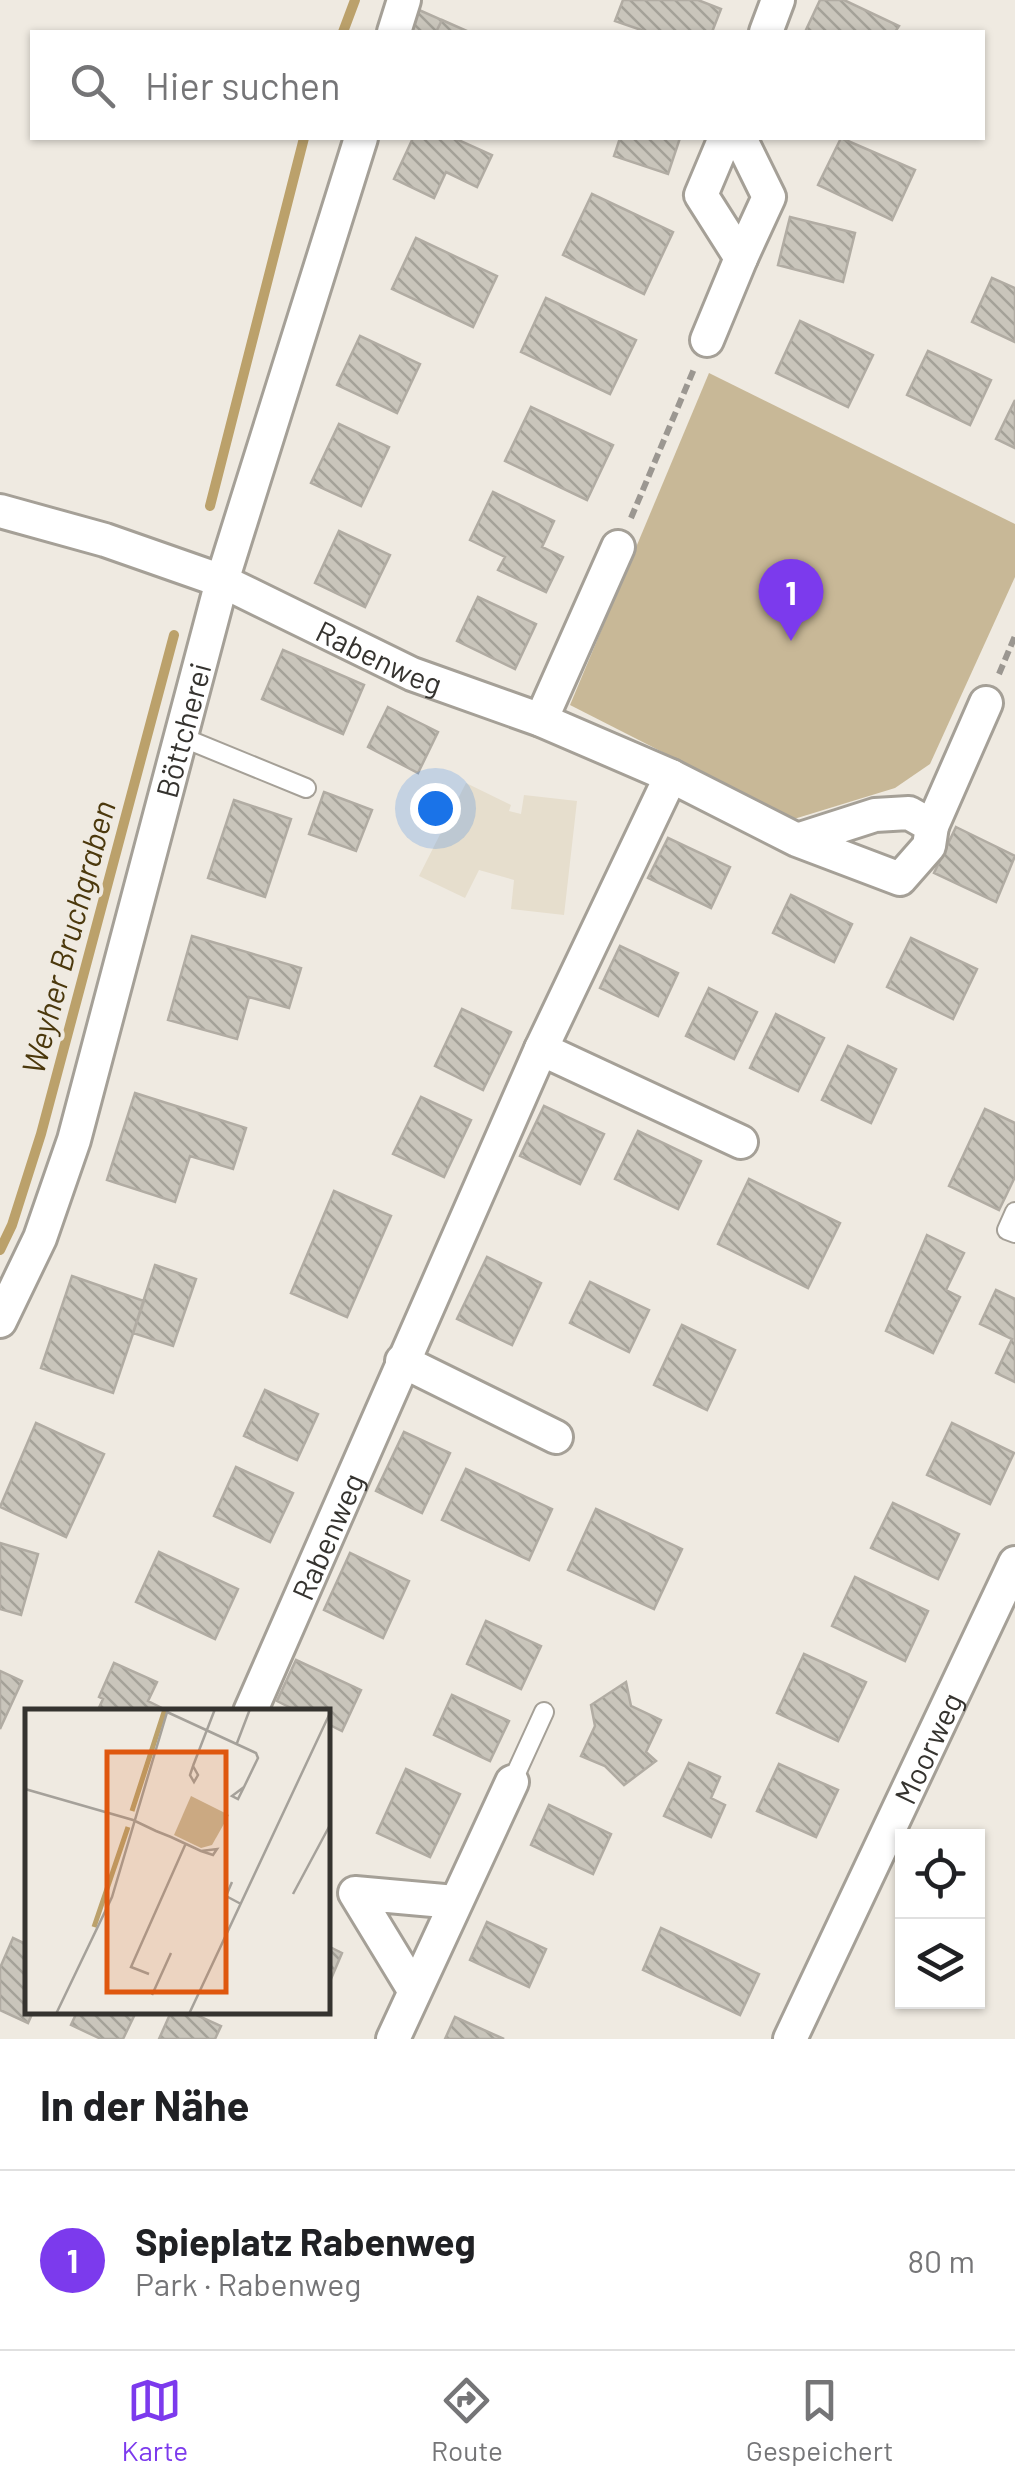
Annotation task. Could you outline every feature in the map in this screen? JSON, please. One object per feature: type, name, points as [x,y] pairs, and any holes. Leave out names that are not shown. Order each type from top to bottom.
[{"type":"street","points":[[395,30],[404,0]]},
{"type":"street","points":[[767,30],[778,0]]},
{"type":"street","name":"Böttcherei","points":[[0,1320],[40,1238],[74,1140],[222,581],[360,140]]},
{"type":"street","points":[[724,140],[702,195],[740,258]]},
{"type":"street","points":[[707,340],[769,197],[741,140]]},
{"type":"street","name":"Rabenweg","points":[[0,511],[105,540],[222,581],[412,674],[541,720],[671,776],[797,840],[900,878],[929,846],[932,826],[986,703]]},
{"type":"street","points":[[541,720],[618,547]]},
{"type":"street","name":"Rabenweg","points":[[251,1709],[540,1049],[671,776]]},
{"type":"street","points":[[797,840],[875,815],[910,813],[932,826]]},
{"type":"street","points":[[540,1049],[740,1142]]},
{"type":"street","points":[[402,1361],[556,1437]]},
{"type":"street","name":"Moorweg","points":[[790,2039],[1015,1562]]},
{"type":"street","points":[[392,2039],[512,1782]]},
{"type":"street","points":[[341,1887],[456,1902]]},
{"type":"street","points":[[341,1887],[414,1990]]},
{"type":"lane","points":[[179,736],[306,788]]},
{"type":"lane","points":[[1015,1212],[1007,1230],[1015,1234]]},
{"type":"lane","points":[[512,1782],[544,1712]]},
{"type":"path","points":[[618,547],[707,340]]},
{"type":"path","points":[[986,703],[1015,636]]},
{"type":"shaded area","points":[[709,373],[1015,524],[1015,577],[930,764],[895,788],[794,819],[570,705]]},
{"type":"shaded area","points":[[466,783],[511,805],[509,811],[521,814],[524,795],[577,801],[564,915],[511,909],[514,880],[479,870],[465,898],[419,876]]},
{"type":"building","points":[[623,0],[698,0],[721,9],[713,30],[641,30],[615,21]]},
{"type":"building","points":[[820,0],[844,0],[899,26],[896,30],[806,30]]},
{"type":"building","points":[[419,10],[442,20],[437,30],[412,30]]},
{"type":"building","points":[[442,20],[464,30],[437,30]]},
{"type":"building","points":[[412,140],[458,140],[492,155],[477,187],[446,172],[434,198],[394,179]]},
{"type":"building","points":[[619,140],[679,140],[668,174],[614,156]]},
{"type":"building","points":[[840,140],[915,170],[892,220],[818,185]]},
{"type":"building","points":[[592,194],[673,232],[644,294],[563,255]]},
{"type":"building","points":[[790,217],[855,233],[843,282],[778,265]]},
{"type":"building","points":[[416,238],[497,276],[473,327],[392,289]]},
{"type":"building","points":[[992,278],[1015,288],[1015,342],[972,322]]},
{"type":"building","points":[[546,298],[636,340],[610,394],[521,352]]},
{"type":"building","points":[[800,321],[873,355],[848,407],[776,373]]},
{"type":"building","points":[[360,336],[420,364],[397,413],[337,385]]},
{"type":"building","points":[[928,351],[991,380],[970,425],[907,395]]},
{"type":"building","points":[[1015,400],[1015,448],[996,439]]},
{"type":"building","points":[[531,407],[613,445],[587,500],[505,461]]},
{"type":"building","points":[[339,424],[389,447],[361,506],[311,483]]},
{"type":"building","points":[[493,492],[554,521],[542,547],[563,557],[546,592],[498,570],[505,557],[470,540]]},
{"type":"building","points":[[339,531],[390,555],[365,607],[315,583]]},
{"type":"building","points":[[478,597],[536,624],[515,669],[457,641]]},
{"type":"building","points":[[283,650],[364,685],[343,734],[262,699]]},
{"type":"building","points":[[388,707],[438,732],[418,773],[368,747]]},
{"type":"building","points":[[324,792],[372,810],[356,851],[309,834]]},
{"type":"building","points":[[234,800],[291,819],[265,897],[208,878]]},
{"type":"building","points":[[956,827],[1015,856],[996,902],[934,873]]},
{"type":"building","points":[[668,838],[730,867],[711,908],[648,878]]},
{"type":"building","points":[[791,895],[852,924],[834,962],[773,933]]},
{"type":"building","points":[[192,936],[301,968],[289,1008],[249,997],[237,1039],[168,1020]]},
{"type":"building","points":[[911,938],[977,969],[953,1019],[887,987]]},
{"type":"building","points":[[620,946],[678,973],[658,1016],[600,988]]},
{"type":"building","points":[[709,988],[757,1012],[734,1059],[686,1036]]},
{"type":"building","points":[[462,1009],[511,1032],[483,1090],[435,1066]]},
{"type":"building","points":[[776,1014],[824,1038],[798,1091],[750,1068]]},
{"type":"building","points":[[848,1046],[896,1069],[871,1123],[822,1100]]},
{"type":"building","points":[[135,1093],[246,1128],[233,1169],[190,1156],[175,1202],[107,1180]]},
{"type":"building","points":[[421,1097],[471,1120],[444,1177],[393,1154]]},
{"type":"building","points":[[544,1106],[604,1134],[580,1184],[520,1156]]},
{"type":"building","points":[[985,1109],[1015,1123],[1015,1177],[999,1210],[949,1186]]},
{"type":"building","points":[[638,1131],[701,1161],[678,1209],[615,1179]]},
{"type":"building","points":[[749,1179],[840,1223],[808,1288],[718,1244]]},
{"type":"building","points":[[334,1191],[391,1216],[347,1317],[291,1293]]},
{"type":"building","points":[[927,1235],[964,1253],[946,1290],[960,1297],[933,1353],[886,1331]]},
{"type":"building","points":[[487,1257],[541,1283],[512,1345],[457,1319]]},
{"type":"building","points":[[155,1265],[196,1279],[173,1346],[133,1333]]},
{"type":"building","points":[[72,1276],[144,1301],[113,1393],[41,1368]]},
{"type":"building","points":[[590,1282],[649,1310],[629,1352],[570,1323]]},
{"type":"building","points":[[996,1290],[1015,1299],[1015,1382],[996,1373],[1012,1339],[980,1324]]},
{"type":"building","points":[[682,1325],[735,1350],[707,1410],[654,1385]]},
{"type":"building","points":[[265,1390],[318,1414],[297,1460],[244,1436]]},
{"type":"building","points":[[36,1423],[104,1454],[66,1537],[0,1507]]},
{"type":"building","points":[[952,1423],[1014,1453],[990,1504],[927,1475]]},
{"type":"building","points":[[404,1432],[450,1453],[422,1513],[376,1491]]},
{"type":"building","points":[[236,1467],[293,1493],[270,1542],[214,1516]]},
{"type":"building","points":[[466,1469],[552,1509],[529,1560],[442,1520]]},
{"type":"building","points":[[893,1503],[959,1534],[938,1579],[871,1548]]},
{"type":"building","points":[[596,1509],[682,1549],[654,1609],[568,1570]]},
{"type":"building","points":[[0,1543],[38,1554],[21,1615],[0,1609]]},
{"type":"building","points":[[159,1552],[238,1589],[215,1639],[136,1602]]},
{"type":"building","points":[[350,1553],[409,1581],[383,1638],[324,1610]]},
{"type":"building","points":[[855,1577],[928,1611],[905,1661],[832,1626]]},
{"type":"building","points":[[486,1621],[541,1646],[521,1689],[467,1664]]},
{"type":"building","points":[[804,1654],[866,1682],[838,1741],[777,1713]]},
{"type":"building","points":[[296,1660],[361,1690],[342,1731],[330,1725],[330,1709],[293,1709],[277,1701]]},
{"type":"building","points":[[114,1663],[157,1682],[148,1701],[164,1709],[98,1709],[103,1699],[99,1697]]},
{"type":"building","points":[[0,1671],[22,1681],[0,1729]]},
{"type":"building","points":[[626,1682],[631,1706],[661,1720],[646,1752],[656,1761],[624,1785],[605,1766],[581,1756],[595,1726],[591,1705]]},
{"type":"building","points":[[452,1695],[509,1721],[490,1761],[434,1735]]},
{"type":"building","points":[[689,1763],[720,1777],[711,1798],[725,1805],[711,1837],[664,1816]]},
{"type":"building","points":[[779,1764],[838,1790],[816,1837],[757,1811]]},
{"type":"building","points":[[406,1769],[460,1794],[430,1857],[377,1833]]},
{"type":"building","points":[[549,1805],[611,1834],[593,1874],[531,1845]]},
{"type":"building","points":[[487,1922],[546,1949],[529,1987],[470,1960]]},
{"type":"building","points":[[661,1928],[759,1974],[740,2015],[643,1970]]},
{"type":"building","points":[[13,1938],[25,1944],[25,2014],[32,2014],[28,2023],[0,2010],[0,1968]]},
{"type":"building","points":[[330,1947],[342,1953],[330,1981]]},
{"type":"building","points":[[76,2014],[135,2014],[123,2039],[101,2039],[71,2025]]},
{"type":"building","points":[[170,2014],[194,2014],[221,2026],[215,2039],[159,2039]]},
{"type":"building","points":[[455,2017],[504,2039],[445,2039]]},
{"type":"waterway","name":"Weyher Bruchgraben","points":[[344,30],[355,0]]},
{"type":"waterway","name":"Weyher Bruchgraben","points":[[210,506],[303,140]]},
{"type":"waterway","name":"Weyher Bruchgraben","points":[[0,1250],[41,1134],[174,635]]},
{"type":"place","name":"Spieplatz Rabenweg","points":[[791,641]]}]
